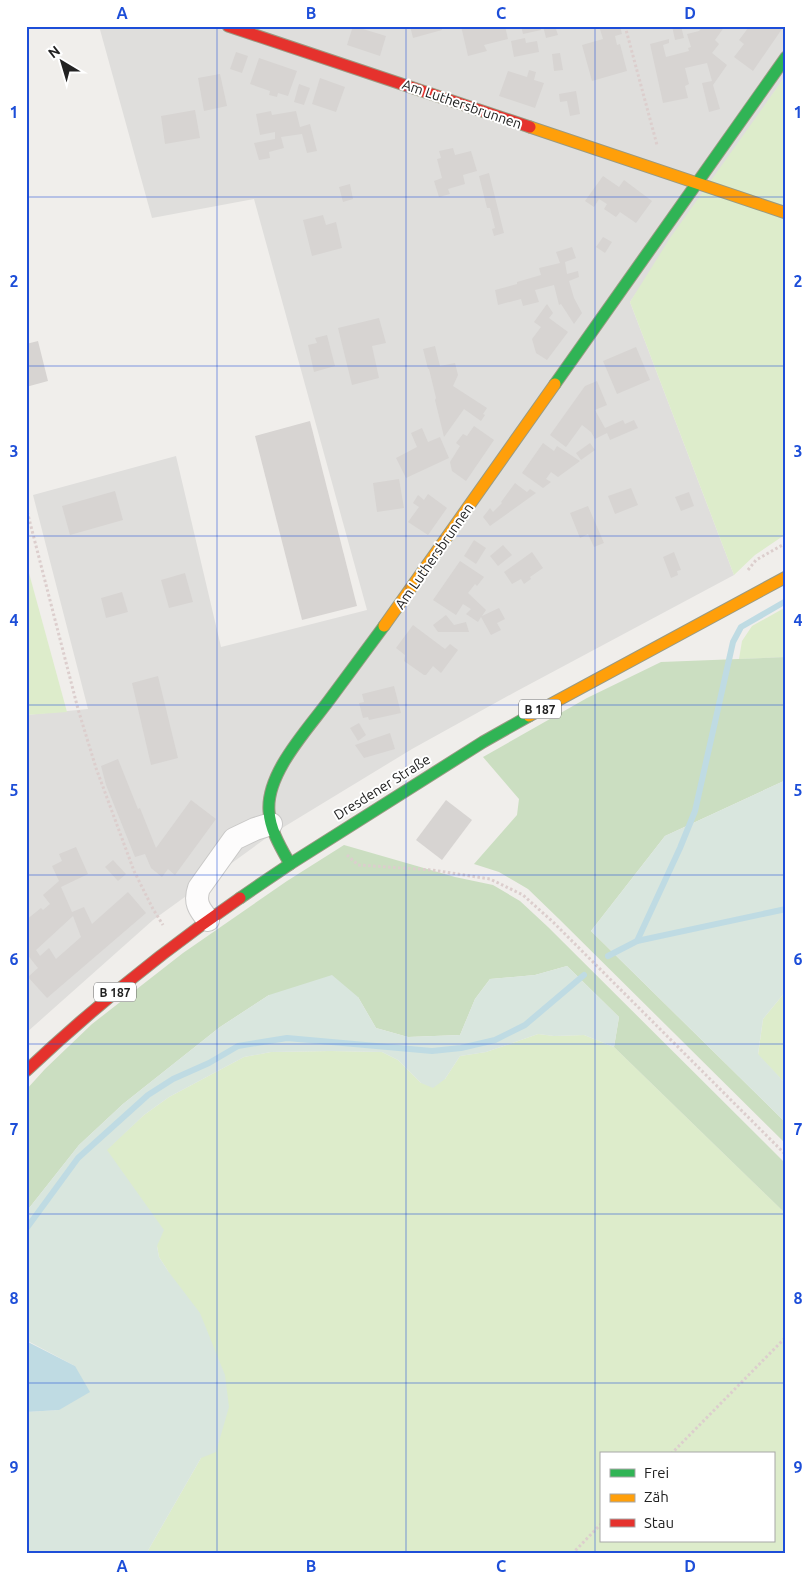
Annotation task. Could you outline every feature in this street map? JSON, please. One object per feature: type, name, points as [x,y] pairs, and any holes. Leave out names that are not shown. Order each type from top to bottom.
[{"type":"street","name":"Am Luthersbrunnen","points":[[228,26],[786,214]]},
{"type":"street","name":"Am Luthersbrunnen","points":[[290,864],[277,841],[268,809],[271,789],[287,757],[392,615],[786,57]]},
{"type":"street","name":"Dresdener Straße","points":[[26,1071],[98,1006],[176,944],[290,864],[433,772],[517,722],[786,577]]},
{"type":"street","points":[[208,920],[196,903],[196,895],[199,888],[234,839],[271,824]]},
{"type":"path","points":[[625,26],[659,156],[658,170]]},
{"type":"path","points":[[26,507],[78,709],[96,768],[134,871],[153,909],[176,944]]},
{"type":"path","points":[[329,839],[358,865],[432,870],[490,879],[524,895],[786,1156]]},
{"type":"path","points":[[673,1452],[786,1337]]},
{"type":"path","points":[[572,1554],[600,1525]]},
{"type":"shaded area","points":[[99,26],[786,26],[786,75],[630,302],[734,575],[412,749],[269,836],[153,920],[26,1033],[26,715],[88,709],[33,495],[176,456],[221,647],[367,610],[254,199],[152,218]]},
{"type":"shaded area","points":[[786,780],[786,991],[763,1019],[758,1054],[786,1084],[786,1123],[591,931],[665,836]]},
{"type":"shaded area","points":[[567,966],[619,1017],[614,1047],[584,1035],[554,1036],[538,1034],[486,1052],[460,1056],[445,1079],[433,1088],[421,1083],[398,1060],[382,1052],[271,1052],[244,1057],[169,1097],[144,1115],[107,1150],[164,1230],[157,1246],[159,1257],[200,1313],[225,1375],[229,1407],[216,1452],[201,1458],[146,1554],[26,1554],[26,1412],[59,1410],[75,1366],[26,1340],[26,1212],[79,1145],[123,1104],[220,1027],[269,995],[332,975],[358,997],[376,1028],[408,1037],[460,1035],[475,999],[490,979],[535,975]]},
{"type":"green space","points":[[786,75],[786,534],[755,555],[734,575],[630,302],[670,238]]},
{"type":"green space","points":[[26,562],[67,712],[26,715]]},
{"type":"green space","points":[[786,607],[786,657],[739,659],[742,641],[752,626]]},
{"type":"green space","points":[[786,657],[786,780],[665,836],[591,931],[786,1123],[786,1144],[528,889],[499,872],[474,864],[517,815],[519,799],[483,757],[587,698],[661,662]]},
{"type":"green space","points":[[344,845],[455,877],[493,885],[520,901],[786,1164],[786,1214],[614,1047],[619,1017],[567,966],[535,975],[490,979],[475,999],[460,1035],[408,1037],[376,1028],[358,997],[269,995],[220,1027],[123,1104],[79,1145],[26,1212],[26,1090],[92,1024],[183,953],[287,881]]},
{"type":"green space","points":[[786,991],[786,1084],[758,1055],[763,1019]]},
{"type":"green space","points":[[538,1034],[554,1036],[584,1035],[614,1047],[786,1214],[786,1554],[146,1554],[201,1458],[168,1271],[159,1257],[157,1246],[106,1150],[144,1115],[169,1097],[244,1057],[271,1052],[382,1052],[398,1060],[421,1083],[445,1079],[460,1056],[486,1052]]},
{"type":"water","points":[[26,1341],[75,1366],[90,1392],[59,1410],[26,1412]]},
{"type":"building","points":[[353,26],[386,36],[380,56],[347,45]]},
{"type":"building","points":[[410,26],[441,26],[442,30],[413,38]]},
{"type":"building","points":[[461,26],[505,26],[508,39],[484,45],[487,51],[468,56]]},
{"type":"building","points":[[521,26],[540,26],[541,30],[523,34]]},
{"type":"building","points":[[543,26],[555,26],[558,35],[546,38]]},
{"type":"building","points":[[599,26],[620,26],[622,34],[615,36],[617,45],[620,44],[627,71],[592,81],[582,45],[603,39]]},
{"type":"building","points":[[672,26],[681,26],[684,38],[675,40]]},
{"type":"building","points":[[703,26],[707,28],[709,26],[725,26],[715,40],[719,44],[712,53],[727,65],[713,85],[720,109],[709,112],[702,83],[712,81],[707,63],[685,68],[689,84],[685,86],[688,98],[663,103],[650,44],[669,39],[669,43],[663,45],[666,57],[689,51],[688,48],[691,47],[687,34],[699,31]]},
{"type":"building","points":[[752,26],[784,26],[753,71],[734,57],[744,44],[739,40],[748,28]]},
{"type":"building","points":[[525,38],[526,43],[537,41],[539,52],[514,57],[511,41]]},
{"type":"building","points":[[236,52],[248,56],[242,73],[230,69]]},
{"type":"building","points":[[560,53],[563,70],[554,71],[552,54]]},
{"type":"building","points":[[259,58],[297,71],[288,96],[278,93],[277,97],[269,95],[270,91],[250,84]]},
{"type":"building","points":[[529,70],[536,72],[534,80],[544,83],[535,108],[499,96],[508,71],[527,77]]},
{"type":"building","points":[[220,74],[227,106],[204,111],[198,78]]},
{"type":"building","points":[[320,78],[345,87],[336,112],[312,104]]},
{"type":"building","points":[[299,84],[310,88],[304,105],[294,102]]},
{"type":"building","points":[[576,91],[580,114],[570,116],[567,101],[560,102],[559,94]]},
{"type":"building","points":[[195,110],[200,138],[165,144],[161,116]]},
{"type":"building","points":[[271,111],[272,115],[296,111],[300,127],[310,124],[317,151],[307,153],[302,134],[281,137],[284,148],[269,152],[270,158],[259,160],[254,143],[275,139],[275,132],[260,135],[256,114]]},
{"type":"building","points":[[453,148],[455,155],[471,151],[477,171],[463,175],[465,184],[448,189],[450,194],[439,197],[434,181],[442,178],[437,159],[441,158],[439,151]]},
{"type":"building","points":[[489,173],[504,233],[494,236],[492,229],[495,228],[490,208],[487,208],[479,176]]},
{"type":"building","points":[[603,176],[619,187],[624,180],[652,201],[636,223],[620,212],[616,217],[604,209],[607,204],[599,199],[594,207],[585,201]]},
{"type":"building","points":[[350,184],[353,199],[343,202],[339,187]]},
{"type":"building","points":[[323,215],[326,225],[336,222],[342,248],[312,256],[303,220]]},
{"type":"building","points":[[603,237],[612,242],[605,253],[596,247]]},
{"type":"building","points":[[572,247],[576,258],[565,262],[567,274],[578,271],[579,277],[569,281],[574,298],[582,313],[574,324],[561,304],[559,305],[554,285],[535,290],[539,302],[523,306],[521,299],[498,305],[495,290],[541,275],[539,268],[560,263],[556,252]]},
{"type":"building","points":[[547,304],[553,313],[549,318],[568,332],[547,360],[536,353],[532,339],[541,327],[534,322]]},
{"type":"building","points":[[379,318],[386,343],[372,346],[379,378],[352,385],[338,328]]},
{"type":"building","points":[[327,335],[335,366],[314,372],[308,345],[317,343],[315,338]]},
{"type":"building","points":[[38,341],[48,381],[26,387],[26,344]]},
{"type":"building","points":[[435,346],[440,366],[455,363],[458,375],[453,386],[487,408],[481,421],[464,409],[444,437],[423,349]]},
{"type":"building","points":[[636,347],[650,380],[617,394],[603,361]]},
{"type":"building","points":[[597,381],[607,405],[595,410],[605,428],[623,420],[625,424],[634,420],[638,428],[610,440],[607,433],[595,439],[591,432],[582,425],[566,447],[550,435],[585,386]]},
{"type":"building","points":[[310,421],[357,606],[302,620],[255,436]]},
{"type":"building","points":[[474,426],[494,440],[466,481],[452,471],[450,462],[460,446],[456,443],[463,434],[467,436]]},
{"type":"building","points":[[422,428],[428,442],[440,437],[449,458],[406,478],[396,458],[417,447],[411,433]]},
{"type":"building","points":[[543,443],[554,451],[557,446],[580,461],[558,477],[551,472],[546,479],[551,482],[543,488],[522,473]]},
{"type":"building","points":[[590,443],[595,450],[581,460],[576,453]]},
{"type":"building","points":[[399,479],[404,508],[377,512],[373,483]]},
{"type":"building","points":[[515,483],[527,492],[530,489],[536,493],[490,526],[483,517],[490,508],[493,512],[502,503]]},
{"type":"building","points":[[631,488],[638,505],[615,514],[608,496]]},
{"type":"building","points":[[115,491],[123,520],[70,535],[62,506]]},
{"type":"building","points":[[689,492],[694,506],[681,511],[675,497]]},
{"type":"building","points":[[428,494],[447,508],[428,535],[408,522],[419,507],[413,503],[418,495],[424,500]]},
{"type":"building","points":[[588,506],[604,543],[594,547],[588,534],[580,538],[570,513]]},
{"type":"building","points":[[474,540],[486,548],[476,564],[464,556]]},
{"type":"building","points":[[503,545],[512,555],[498,566],[490,556]]},
{"type":"building","points":[[532,552],[543,568],[524,584],[521,579],[512,584],[504,572]]},
{"type":"building","points":[[674,552],[681,570],[677,571],[678,575],[671,578],[663,557]]},
{"type":"building","points":[[460,561],[484,577],[468,593],[486,610],[482,616],[499,608],[505,619],[497,623],[501,630],[491,635],[481,617],[478,622],[466,614],[471,609],[463,604],[456,615],[433,600]]},
{"type":"building","points":[[185,573],[193,602],[169,608],[161,580]]},
{"type":"building","points":[[122,592],[128,612],[106,618],[101,598]]},
{"type":"building","points":[[446,615],[454,625],[466,622],[469,632],[438,632],[433,625]]},
{"type":"building","points":[[413,625],[445,649],[450,644],[458,650],[441,673],[433,666],[424,675],[404,661],[405,655],[396,648]]},
{"type":"building","points":[[158,676],[178,758],[151,765],[132,683]]},
{"type":"building","points":[[394,686],[401,713],[369,720],[368,717],[363,718],[359,703],[364,702],[362,694]]},
{"type":"building","points":[[359,723],[366,735],[358,741],[350,728]]},
{"type":"building","points":[[390,733],[395,749],[364,758],[355,745]]},
{"type":"building","points":[[118,759],[156,848],[191,800],[216,819],[175,875],[168,869],[162,877],[151,868],[145,854],[135,857],[106,785],[101,766]]},
{"type":"building","points":[[446,800],[472,820],[442,860],[416,840]]},
{"type":"building","points":[[76,847],[88,874],[61,887],[72,912],[84,907],[92,924],[128,892],[146,913],[47,998],[28,977],[38,968],[26,953],[26,920],[41,908],[43,910],[50,904],[43,895],[59,881],[52,866],[62,861],[59,854]],"holes":[[[73,916],[81,937],[56,959],[49,948],[40,956],[36,950]]]},
{"type":"building","points":[[113,860],[126,874],[118,881],[105,867]]},
{"type":"waterway","points":[[637,941],[695,811],[733,642],[741,627],[786,601]]},
{"type":"waterway","points":[[608,956],[637,941],[786,909]]},
{"type":"waterway","points":[[26,1229],[78,1158],[148,1095],[173,1079],[209,1063],[238,1046],[287,1038],[432,1051],[461,1048],[495,1040],[525,1025],[584,975]]},
{"type":"traffic: fast","points":[[555,384],[786,57]]},
{"type":"traffic: fast","points":[[290,864],[276,839],[271,825],[269,811],[274,782],[290,752],[384,626]]},
{"type":"traffic: fast","points":[[240,898],[290,864],[483,742],[529,716]]},
{"type":"traffic: slow","points":[[530,127],[786,213]]},
{"type":"traffic: slow","points":[[384,626],[555,384]]},
{"type":"traffic: slow","points":[[529,716],[786,577]]},
{"type":"traffic: jam","points":[[228,26],[530,127]]},
{"type":"traffic: jam","points":[[26,1071],[130,980],[240,898]]}]
